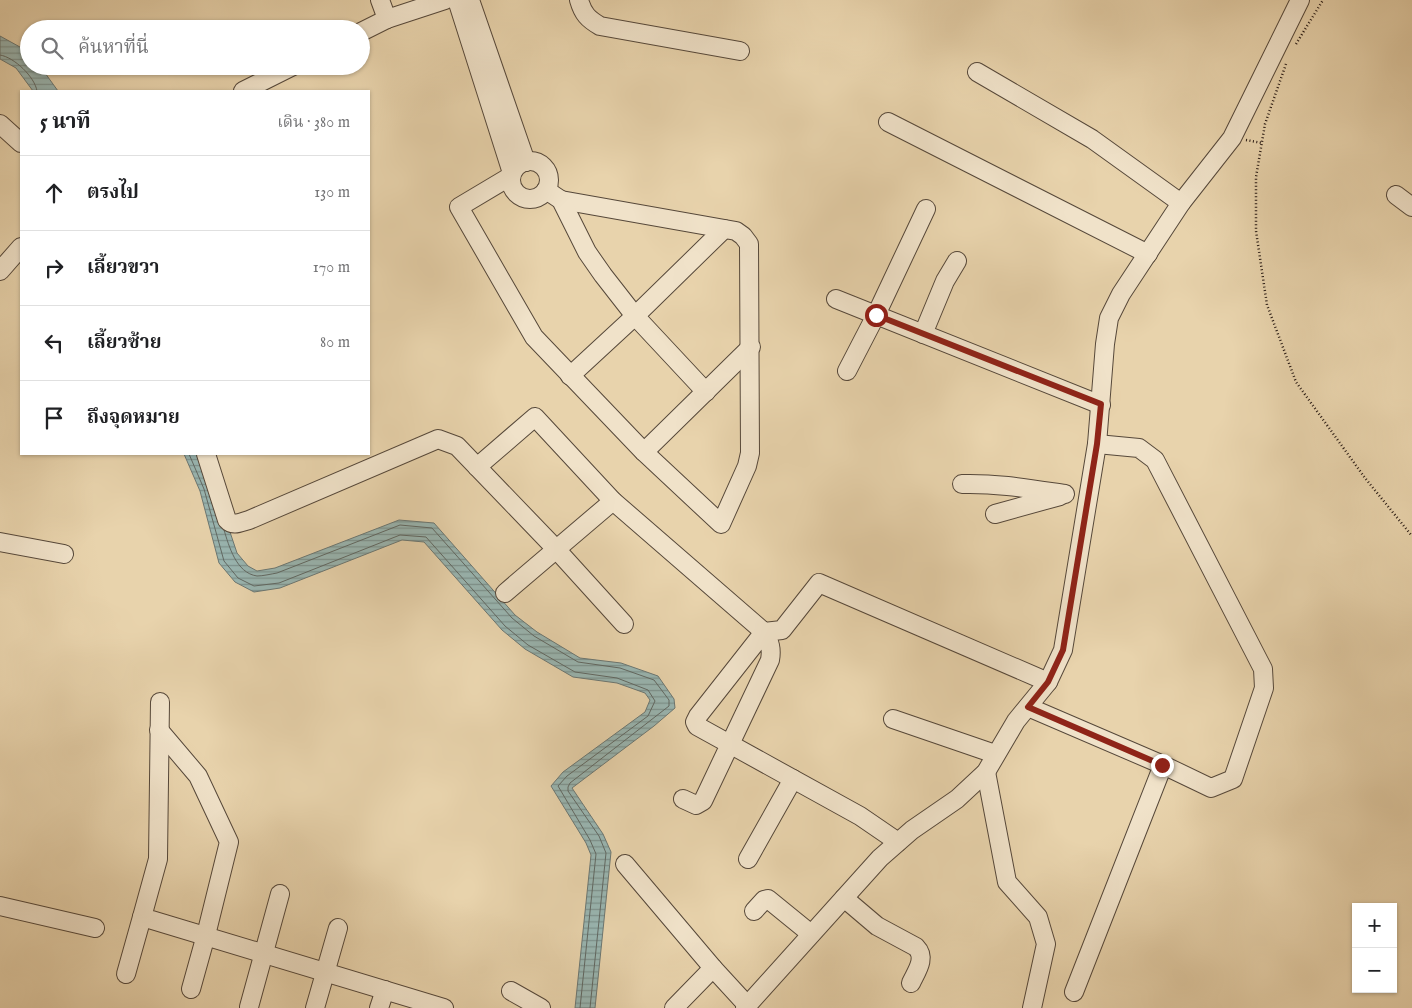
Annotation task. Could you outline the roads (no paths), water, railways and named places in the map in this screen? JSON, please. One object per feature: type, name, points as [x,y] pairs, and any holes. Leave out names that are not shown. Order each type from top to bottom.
[{"type":"street","points":[[380,0],[387,20]]},
{"type":"street","points":[[370,28],[387,20],[446,0]]},
{"type":"street","points":[[457,0],[512,175],[513,188],[521,197],[533,199],[539,198],[549,183],[547,170],[537,162],[526,162],[518,165],[512,175],[460,207],[534,337],[644,452],[721,524],[747,466],[750,453],[751,347],[749,244],[744,236],[736,231],[561,200],[546,190]]},
{"type":"street","points":[[470,0],[526,162]]},
{"type":"street","points":[[579,0],[582,11],[589,20],[600,26],[740,51]]},
{"type":"street","points":[[625,864],[746,1007],[880,858],[912,830],[957,799],[986,772],[1016,721],[1048,682],[1063,650],[1097,444],[1105,344],[1109,318],[1121,294],[1181,203],[1232,138],[1300,0]]},
{"type":"street","points":[[976,72],[1092,139],[1181,203]]},
{"type":"street","points":[[245,90],[275,75]]},
{"type":"street","points":[[888,122],[1148,254]]},
{"type":"street","points":[[0,124],[20,143]]},
{"type":"street","points":[[1396,195],[1412,208]]},
{"type":"street","points":[[561,200],[587,252],[635,316],[706,392]]},
{"type":"street","points":[[847,371],[876,315],[926,209]]},
{"type":"street","points":[[570,376],[635,316],[724,228]]},
{"type":"street","points":[[0,270],[20,248]]},
{"type":"street","points":[[923,334],[945,281],[957,261]]},
{"type":"street","points":[[836,299],[1101,404]]},
{"type":"street","points":[[644,452],[751,347]]},
{"type":"street","points":[[477,467],[535,417],[613,501],[764,632],[772,651],[770,660],[731,745],[700,804],[696,805],[683,799]]},
{"type":"street","points":[[206,455],[227,520],[234,524],[249,520],[438,439],[457,446],[556,548],[624,624]]},
{"type":"street","points":[[1028,707],[1211,788],[1233,779],[1264,688],[1263,669],[1155,460],[1139,448],[1097,444]]},
{"type":"street","points":[[962,484],[1001,485],[1088,496]]},
{"type":"street","points":[[995,514],[1065,494]]},
{"type":"street","points":[[505,592],[613,501]]},
{"type":"street","points":[[0,542],[64,554]]},
{"type":"street","points":[[898,842],[860,816],[697,726],[696,719],[764,632],[782,630],[819,583],[1048,682]]},
{"type":"street","points":[[126,974],[158,859],[160,702]]},
{"type":"street","points":[[893,720],[996,754]]},
{"type":"street","points":[[159,730],[198,776],[229,842],[191,989]]},
{"type":"street","points":[[1074,992],[1162,765]]},
{"type":"street","points":[[986,772],[1007,882],[1038,917],[1046,944],[1032,1008]]},
{"type":"street","points":[[748,859],[793,779]]},
{"type":"street","points":[[249,1007],[280,894]]},
{"type":"street","points":[[844,898],[877,926],[920,951],[921,960],[911,983]]},
{"type":"street","points":[[754,911],[764,900],[768,899],[811,934]]},
{"type":"street","points":[[0,906],[95,928]]},
{"type":"street","points":[[142,917],[264,952],[443,1008]]},
{"type":"street","points":[[315,1008],[338,928]]},
{"type":"street","points":[[674,1008],[713,968]]},
{"type":"street","points":[[379,1008],[384,990]]},
{"type":"street","points":[[512,991],[541,1008]]},
{"type":"water","points":[[0,36],[20,47],[20,73],[16,68],[0,59]]},
{"type":"water","points":[[21,75],[46,75],[57,90],[32,90]]},
{"type":"water","points":[[184,455],[205,455],[237,553],[248,566],[257,571],[275,568],[399,520],[434,523],[515,615],[537,632],[580,658],[621,663],[658,676],[674,699],[675,708],[572,788],[603,834],[611,852],[595,1008],[575,1008],[591,855],[586,843],[551,786],[563,772],[645,712],[650,700],[645,693],[617,683],[573,677],[525,649],[502,630],[424,542],[402,540],[280,588],[254,592],[235,582],[219,563],[200,491]]}]
